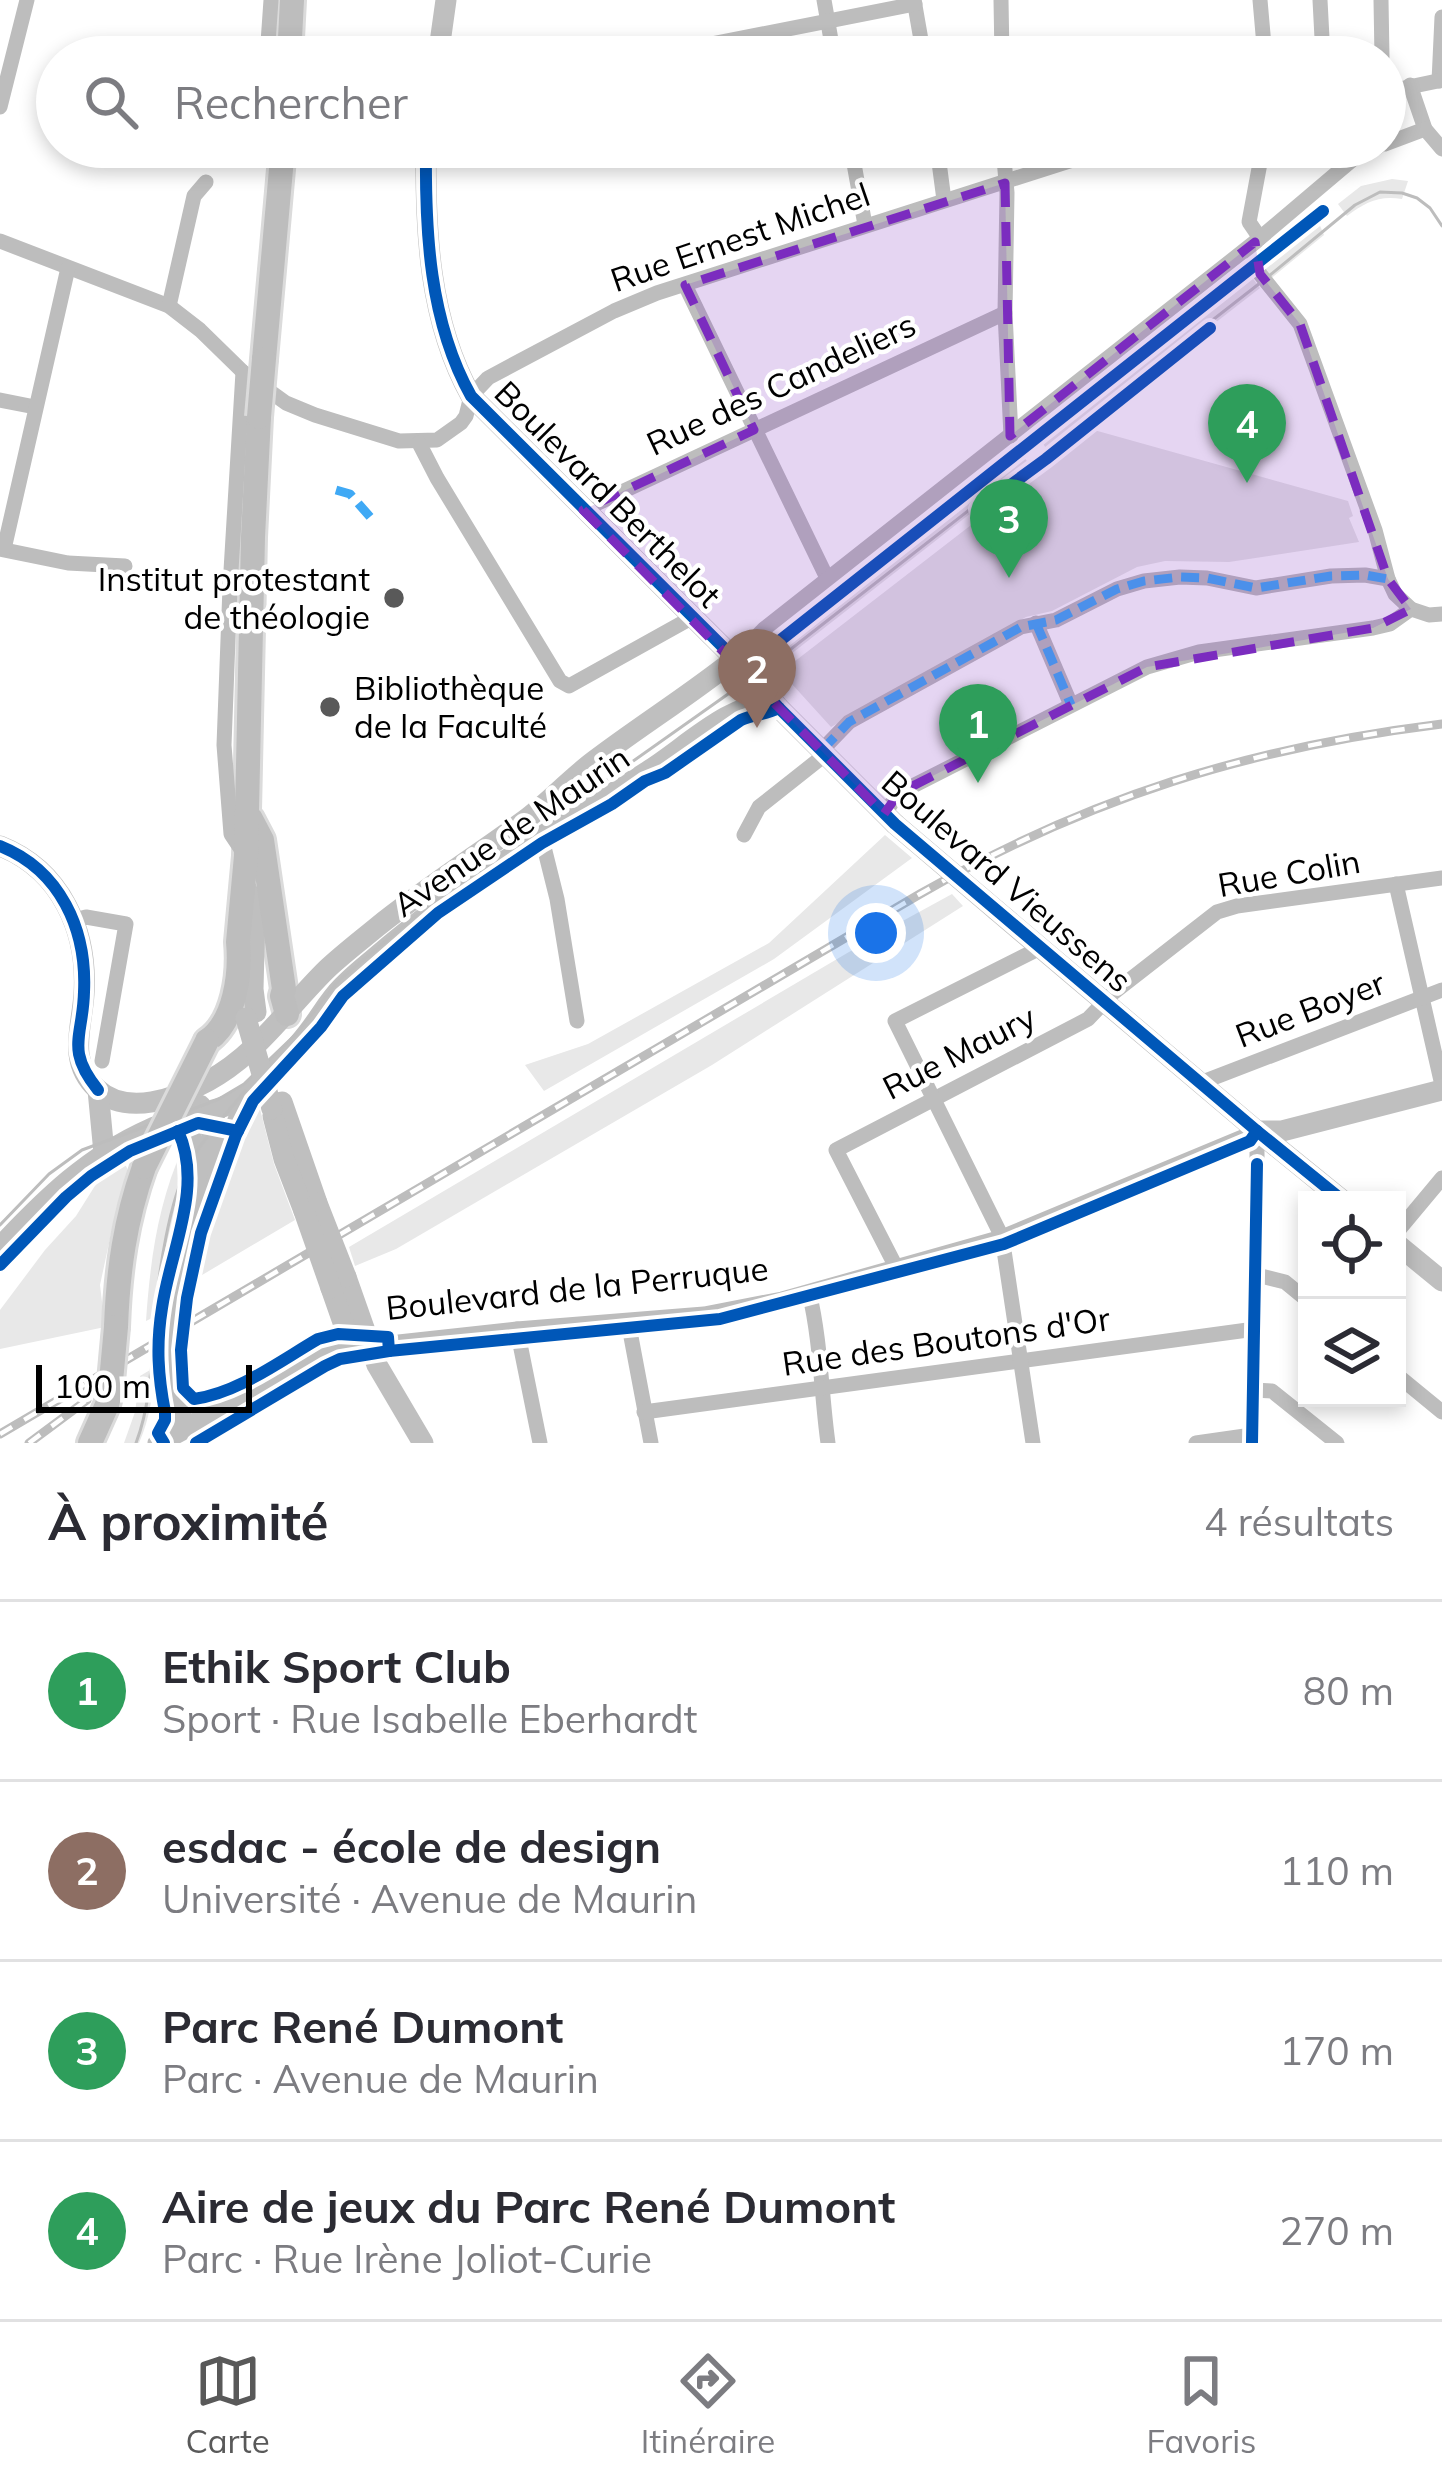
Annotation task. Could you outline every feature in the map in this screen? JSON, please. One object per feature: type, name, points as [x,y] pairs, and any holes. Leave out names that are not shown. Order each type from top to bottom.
[{"type":"main road","points":[[290,36],[292,0]]},
{"type":"main road","points":[[229,1021],[247,812],[259,417],[254,365],[280,168]]},
{"type":"main road","points":[[247,812],[262,840],[290,1001]]},
{"type":"main road","points":[[106,1443],[126,1223],[144,1167],[229,1021],[236,988],[233,949]]},
{"type":"main road","points":[[90,1443],[108,1398]]},
{"type":"street","points":[[0,107],[27,0]]},
{"type":"street","points":[[268,36],[271,0]]},
{"type":"street","points":[[441,36],[446,0]]},
{"type":"street","points":[[824,0],[831,36]]},
{"type":"street","points":[[1001,0],[1002,36]]},
{"type":"street","points":[[1260,0],[1263,36]]},
{"type":"street","points":[[1320,0],[1322,36]]},
{"type":"street","points":[[1381,0],[1382,36]]},
{"type":"street","points":[[752,36],[914,2],[920,36]]},
{"type":"street","points":[[1406,86],[1440,81],[1442,17]]},
{"type":"street","points":[[1410,85],[1415,109],[1442,149]]},
{"type":"street","name":"Avenue de Maurin","points":[[1406,137],[1425,129]]},
{"type":"street","name":"Boulevard Berthelot","points":[[426,168],[427,230],[437,303],[457,370],[471,396],[735,658]]},
{"type":"street","points":[[854,168],[865,225]]},
{"type":"street","points":[[940,168],[944,200]]},
{"type":"street","points":[[1004,168],[1011,436]]},
{"type":"street","name":"Rue Ernest Michel","points":[[419,442],[436,440],[454,430],[466,416],[471,396],[488,378],[614,311],[1050,168]]},
{"type":"street","points":[[1259,168],[1249,222],[1257,240],[1255,260],[1260,274],[1300,324],[1395,594],[1411,609],[1442,614]]},
{"type":"street","name":"Avenue de Maurin","points":[[98,1090],[114,1099],[148,1103],[225,1071],[290,1001],[425,889],[523,821],[592,763],[735,658],[827,578],[1257,240],[1337,168]]},
{"type":"street","points":[[169,306],[194,196],[206,182]]},
{"type":"street","points":[[0,241],[169,306],[254,365],[286,403],[399,441],[419,442],[436,478],[560,681],[569,686],[693,616]]},
{"type":"street","points":[[68,268],[2,549],[68,563],[124,566]]},
{"type":"street","points":[[685,284],[827,578]]},
{"type":"street","name":"Rue des Candeliers","points":[[583,510],[1005,313]]},
{"type":"street","points":[[254,365],[230,587],[224,745],[231,834],[255,911],[253,989],[229,1021],[277,1106],[284,1159],[310,1207],[362,1346],[423,1443]]},
{"type":"street","points":[[0,400],[35,407]]},
{"type":"street","points":[[744,835],[759,807],[824,752],[849,722],[1021,627],[1056,620],[1144,581],[1207,578],[1256,588],[1331,576],[1388,579]]},
{"type":"street","points":[[889,819],[899,793],[1121,678],[1173,658],[1390,624],[1411,609]]},
{"type":"street","points":[[1036,623],[1071,705]]},
{"type":"street","name":"Boulevard Vieussens","points":[[735,658],[889,819],[1331,1191]]},
{"type":"street","points":[[740,708],[752,678]]},
{"type":"street","name":"Avenue de Maurin","points":[[0,1247],[55,1190],[104,1154],[150,1129],[206,1113],[253,1091],[306,1036],[345,984],[415,925],[541,835],[653,768],[740,708],[774,703]]},
{"type":"street","points":[[541,835],[577,1021]]},
{"type":"street","points":[[0,846],[20,855],[52,883],[75,920],[85,977],[77,1047],[85,1072],[98,1090],[104,1154]]},
{"type":"street","name":"Rue Colin","points":[[1105,1002],[1205,920],[1227,908],[1442,878]]},
{"type":"street","points":[[1196,1443],[1252,1439],[1257,1131],[1282,1132],[1442,1088],[1396,884]]},
{"type":"street","points":[[75,920],[86,917],[127,923],[102,1061]]},
{"type":"street","points":[[1033,1443],[1002,1237],[895,1021],[1040,948]]},
{"type":"street","name":"Rue Boyer","points":[[1200,1083],[1442,990]]},
{"type":"street","name":"Rue Maury","points":[[896,1267],[836,1150],[1088,1019],[1105,1002]]},
{"type":"street","points":[[181,1438],[171,1357],[174,1305],[194,1210],[197,1151],[182,1117],[186,1091],[206,1113],[214,1172],[204,1200],[194,1210]]},
{"type":"street","points":[[214,1172],[253,1091]]},
{"type":"street","name":"Boulevard de la Perruque","points":[[158,1443],[181,1438],[326,1353],[756,1305],[1002,1237],[1257,1131]]},
{"type":"street","points":[[1406,1221],[1442,1178]]},
{"type":"street","points":[[1406,1251],[1442,1281]]},
{"type":"street","points":[[1257,1275],[1285,1282],[1306,1299]]},
{"type":"street","points":[[808,1292],[828,1443]]},
{"type":"street","points":[[628,1321],[651,1443]]},
{"type":"street","points":[[517,1329],[540,1443]]},
{"type":"street","name":"Rue des Boutons d'Or","points":[[644,1412],[1255,1329]]},
{"type":"street","points":[[1406,1382],[1442,1412]]},
{"type":"street","points":[[1254,1390],[1272,1391],[1336,1443]]},
{"type":"highlighted area","points":[[1005,183],[1010,436],[1255,242],[1260,274],[1300,324],[1388,579],[1411,609],[1373,628],[1147,667],[899,793],[884,814],[583,510],[754,430],[685,285]]},
{"type":"shaded area","points":[[1392,179],[1408,181],[1402,199],[1373,201],[1347,216],[1338,204],[1361,186]]},
{"type":"shaded area","points":[[1318,221],[1324,235],[1269,280],[1261,269]]},
{"type":"shaded area","points":[[1251,276],[1260,288],[1049,452],[1041,441]]},
{"type":"shaded area","points":[[1094,430],[1348,501],[1359,542],[1229,562],[1165,561],[1137,567],[1052,611],[1026,617],[831,727],[781,672]]},
{"type":"shaded area","points":[[1022,455],[1031,466],[777,665],[769,653]]},
{"type":"shaded area","points":[[885,835],[912,858],[774,959],[544,1091],[525,1065],[588,1044],[769,943]]},
{"type":"shaded area","points":[[952,894],[963,906],[712,1065],[396,1249],[355,1266],[349,1247]]},
{"type":"shaded area","points":[[259,1105],[295,1220],[197,1278],[238,1141]]},
{"type":"shaded area","points":[[183,1148],[185,1199],[160,1314],[146,1321],[157,1233]]},
{"type":"shaded area","points":[[125,1164],[130,1174],[100,1285],[105,1327],[0,1349],[0,1310],[76,1216],[98,1181]]},
{"type":"shaded area","points":[[155,1367],[139,1443],[124,1443],[140,1376]]},
{"type":"tram line","points":[[0,1225],[49,1174],[82,1150],[217,1100],[244,1084],[297,1033],[338,981],[425,908],[782,656],[1355,205],[1380,192],[1402,193],[1430,208],[1442,226]]},
{"type":"tram line","points":[[136,1443],[148,1395],[159,1278],[175,1198],[194,1156],[245,1091]]},
{"type":"railway","points":[[0,1434],[983,860],[1109,804],[1236,763],[1442,724]]},
{"type":"railway","points":[[29,1443],[87,1400]]},
{"type":"marked path","points":[[336,490],[350,494],[371,518]]},
{"type":"marked path","points":[[822,750],[849,722],[1021,627],[1056,620],[1117,589],[1180,577],[1256,588],[1331,576],[1388,579]]},
{"type":"marked path","points":[[1036,623],[1071,705]]},
{"type":"cycle path","points":[[426,168],[429,243],[438,306],[471,396],[895,824],[1331,1191]]},
{"type":"cycle path","points":[[744,669],[1323,211]]},
{"type":"cycle path","points":[[978,509],[1210,328]]},
{"type":"cycle path","points":[[389,1351],[388,1337],[338,1334],[318,1339],[258,1375],[210,1396],[194,1399],[183,1388],[181,1350],[187,1298],[201,1233],[253,1101],[343,996],[438,913],[542,843],[665,773],[741,720],[779,708]]},
{"type":"cycle path","points":[[0,846],[39,870],[54,886],[75,924],[84,969],[79,1053],[98,1090]]},
{"type":"cycle path","points":[[0,1265],[66,1197],[130,1151],[198,1123],[238,1131]]},
{"type":"cycle path","points":[[164,1443],[158,1433],[165,1420],[159,1335],[188,1174],[178,1131]]},
{"type":"cycle path","points":[[196,1443],[340,1359],[720,1319],[1004,1244],[1250,1141],[1257,1131]]},
{"type":"cycle path","points":[[1252,1443],[1257,1164]]},
{"type":"place","name":"Aire de jeux du Parc René Dumont","points":[[1247,483]]},
{"type":"place","name":"Parc René Dumont","points":[[1009,578]]},
{"type":"place","name":"Institut protestant de théologie","points":[[394,598]]},
{"type":"place","name":"Bibliothèque de la Faculté","points":[[330,707]]},
{"type":"place","name":"esdac - école de design","points":[[757,728]]},
{"type":"place","name":"Ethik Sport Club","points":[[978,783]]}]
